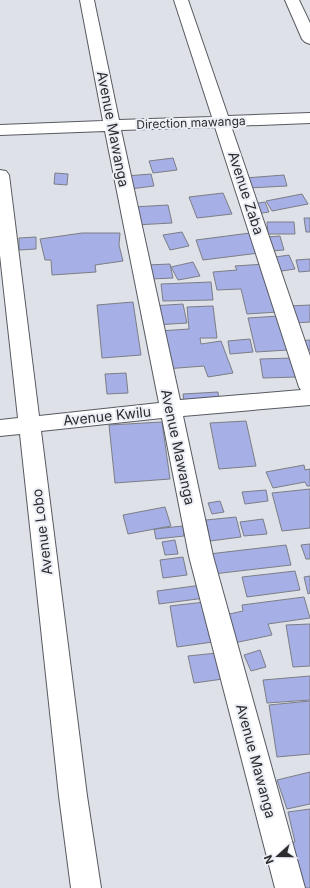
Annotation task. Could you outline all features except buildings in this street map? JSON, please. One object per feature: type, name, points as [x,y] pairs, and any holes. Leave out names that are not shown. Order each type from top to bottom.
[{"type":"street","name":"Avenue Mawanga","points":[[87,0],[201,556],[290,888]]},
{"type":"street","name":"Avenue Zaba","points":[[181,0],[223,122],[310,387]]},
{"type":"street","points":[[292,0],[310,39]]},
{"type":"street","name":"Direction mawanga","points":[[0,130],[310,118]]},
{"type":"street","name":"Avenue Lobo","points":[[0,175],[86,888]]},
{"type":"street","name":"Avenue Kwilu","points":[[0,428],[170,409],[310,397]]}]
